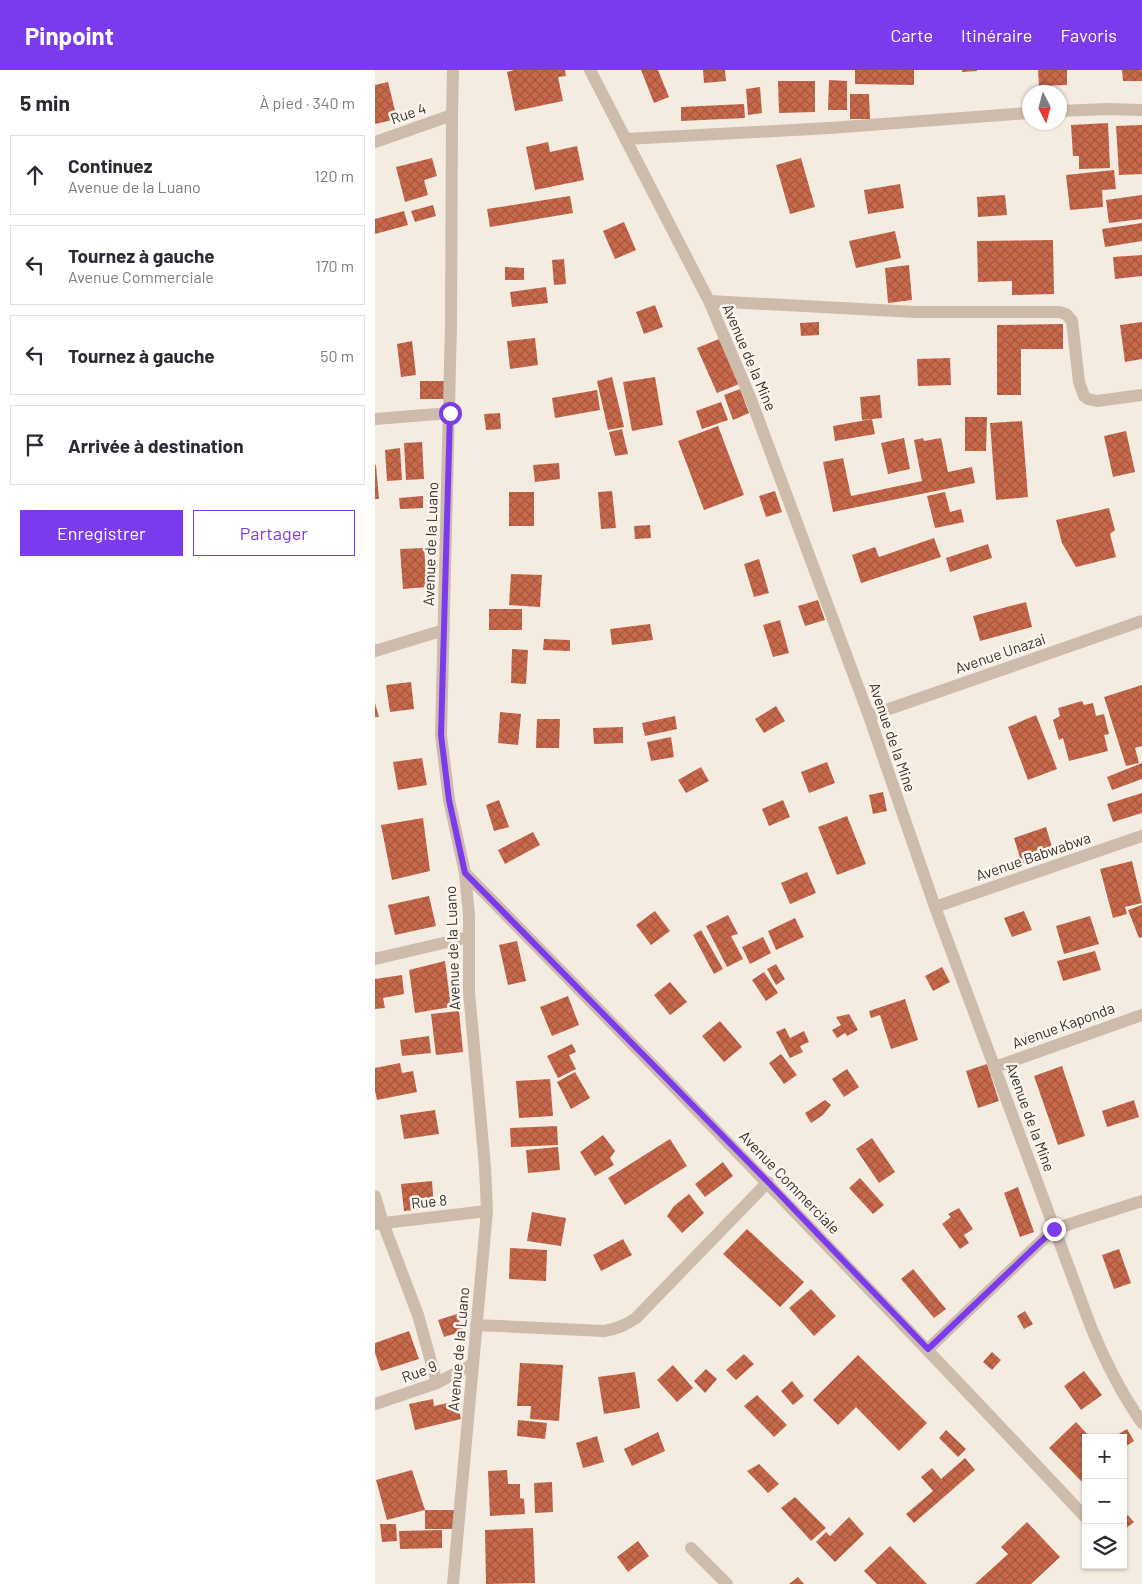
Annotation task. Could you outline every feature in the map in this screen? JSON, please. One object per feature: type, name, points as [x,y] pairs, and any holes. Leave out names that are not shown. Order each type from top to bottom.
[{"type":"street","name":"Avenue de la Luano","points":[[453,70],[450,413],[441,685],[442,744],[449,800],[465,873],[469,937],[469,992],[485,1167],[487,1211],[453,1584]]},
{"type":"street","name":"Avenue de la Mine","points":[[590,70],[709,301],[750,397],[869,716],[935,907],[1054,1229],[1105,1360],[1142,1424]]},
{"type":"street","points":[[1067,111],[1142,110]]},
{"type":"street","points":[[626,139],[830,128],[1022,113]]},
{"type":"street","name":"Rue 4","points":[[375,142],[452,115]]},
{"type":"street","points":[[709,301],[915,312],[1059,312],[1066,314],[1072,321],[1079,382],[1084,396],[1097,401],[1142,395]]},
{"type":"street","points":[[375,419],[450,413]]},
{"type":"street","name":"Avenue Unazai","points":[[869,716],[1142,621]]},
{"type":"street","points":[[375,651],[444,630]]},
{"type":"street","name":"Avenue Babwabwa","points":[[935,907],[1142,836]]},
{"type":"street","name":"Avenue Commerciale","points":[[465,873],[768,1182],[1082,1514]]},
{"type":"street","points":[[375,959],[469,937]]},
{"type":"street","name":"Avenue Kaponda","points":[[995,1067],[1142,1015]]},
{"type":"street","points":[[476,1325],[604,1332],[626,1325],[768,1182]]},
{"type":"street","points":[[375,1196],[379,1223],[418,1315],[437,1383]]},
{"type":"street","points":[[928,1349],[1054,1229],[1142,1201]]},
{"type":"street","name":"Rue 8","points":[[379,1223],[487,1211]]},
{"type":"street","name":"Rue 9","points":[[375,1404],[437,1383],[473,1364]]},
{"type":"street","points":[[691,1548],[727,1584]]},
{"type":"building","points":[[514,70],[565,70],[566,76],[558,77],[563,101],[515,111],[507,72]]},
{"type":"building","points":[[641,70],[658,70],[669,97],[654,103]]},
{"type":"building","points":[[703,70],[725,70],[726,81],[704,83]]},
{"type":"building","points":[[855,70],[914,70],[914,85],[855,84]]},
{"type":"building","points":[[962,70],[977,70],[977,71],[962,72]]},
{"type":"building","points":[[1038,70],[1067,70],[1067,85],[1039,85]]},
{"type":"building","points":[[1122,70],[1142,70],[1142,81],[1123,81]]},
{"type":"building","points":[[829,80],[847,81],[847,110],[828,110]]},
{"type":"building","points":[[778,81],[815,81],[815,112],[779,113]]},
{"type":"building","points":[[388,82],[397,119],[375,124],[375,85]]},
{"type":"building","points":[[760,87],[762,113],[748,115],[746,89]]},
{"type":"building","points":[[850,94],[869,94],[870,119],[850,119]]},
{"type":"building","points":[[744,104],[745,118],[681,121],[681,107]]},
{"type":"building","points":[[1108,123],[1110,168],[1079,169],[1079,156],[1073,156],[1071,125]]},
{"type":"building","points":[[1142,125],[1142,174],[1119,175],[1116,126]]},
{"type":"building","points":[[548,142],[550,152],[577,146],[584,180],[535,190],[526,147]]},
{"type":"building","points":[[432,158],[437,176],[424,180],[428,195],[405,202],[396,167]]},
{"type":"building","points":[[801,158],[815,207],[790,214],[776,165]]},
{"type":"building","points":[[1114,170],[1116,189],[1102,190],[1103,207],[1070,210],[1066,175]]},
{"type":"building","points":[[900,184],[904,208],[868,214],[864,190]]},
{"type":"building","points":[[1005,195],[1007,215],[978,217],[977,197]]},
{"type":"building","points":[[1142,195],[1142,219],[1109,223],[1106,200]]},
{"type":"building","points":[[570,196],[573,213],[490,227],[487,209]]},
{"type":"building","points":[[433,205],[436,216],[415,222],[411,211]]},
{"type":"building","points":[[404,211],[408,225],[375,234],[375,219]]},
{"type":"building","points":[[624,222],[636,250],[615,259],[603,231]]},
{"type":"building","points":[[1142,223],[1142,241],[1105,247],[1102,229]]},
{"type":"building","points":[[895,231],[901,258],[856,268],[849,241]]},
{"type":"building","points":[[1053,240],[1054,294],[1012,295],[1012,281],[978,282],[977,241]]},
{"type":"building","points":[[1142,255],[1142,276],[1115,279],[1113,257]]},
{"type":"building","points":[[564,259],[566,284],[554,285],[552,260]]},
{"type":"building","points":[[909,265],[912,300],[888,303],[885,268]]},
{"type":"building","points":[[505,267],[524,268],[524,280],[505,280]]},
{"type":"building","points":[[546,287],[548,303],[512,307],[510,292]]},
{"type":"building","points":[[655,305],[663,327],[644,334],[636,312]]},
{"type":"building","points":[[819,322],[819,335],[801,336],[800,323]]},
{"type":"building","points":[[1142,322],[1142,359],[1125,362],[1120,325]]},
{"type":"building","points":[[1063,324],[1063,349],[1021,349],[1021,395],[997,395],[997,325]]},
{"type":"building","points":[[535,338],[538,365],[510,369],[507,341]]},
{"type":"building","points":[[719,339],[739,384],[717,393],[697,348]]},
{"type":"building","points":[[412,341],[416,375],[401,377],[397,344]]},
{"type":"building","points":[[950,358],[951,385],[918,386],[917,359]]},
{"type":"building","points":[[612,377],[624,427],[608,430],[597,381]]},
{"type":"building","points":[[655,377],[663,425],[632,431],[623,382]]},
{"type":"building","points":[[420,381],[445,381],[445,399],[420,399]]},
{"type":"building","points":[[740,389],[749,413],[733,420],[724,395]]},
{"type":"building","points":[[597,390],[600,410],[555,418],[552,398]]},
{"type":"building","points":[[880,395],[882,418],[862,420],[860,397]]},
{"type":"building","points":[[721,402],[728,420],[702,429],[696,411]]},
{"type":"building","points":[[500,413],[501,429],[486,430],[484,414]]},
{"type":"building","points":[[965,417],[987,417],[986,451],[965,451]]},
{"type":"building","points":[[872,419],[875,434],[835,441],[833,426]]},
{"type":"building","points":[[1022,421],[1028,497],[996,500],[990,423]]},
{"type":"building","points":[[718,426],[744,495],[704,510],[678,441]]},
{"type":"building","points":[[622,429],[628,454],[615,456],[609,432]]},
{"type":"building","points":[[1126,431],[1135,472],[1113,477],[1104,436]]},
{"type":"building","points":[[904,438],[910,469],[888,474],[881,443]]},
{"type":"building","points":[[923,438],[924,441],[941,438],[948,472],[972,467],[975,483],[833,512],[823,462],[843,458],[851,496],[922,481],[914,440]]},
{"type":"building","points":[[422,442],[424,479],[406,480],[404,443]]},
{"type":"building","points":[[400,448],[402,480],[387,481],[385,450]]},
{"type":"building","points":[[559,463],[560,479],[535,482],[533,465]]},
{"type":"building","points":[[376,465],[379,499],[375,499]]},
{"type":"building","points":[[612,491],[616,528],[601,529],[598,492]]},
{"type":"building","points":[[775,491],[782,512],[766,517],[759,496]]},
{"type":"building","points":[[509,492],[534,492],[534,526],[509,526]]},
{"type":"building","points":[[945,492],[950,512],[961,509],[964,522],[935,528],[927,496]]},
{"type":"building","points":[[423,496],[423,508],[400,509],[399,498]]},
{"type":"building","points":[[1109,508],[1115,530],[1110,534],[1116,557],[1076,567],[1062,543],[1056,520]]},
{"type":"building","points":[[650,525],[651,538],[635,539],[634,526]]},
{"type":"building","points":[[934,538],[941,557],[861,583],[852,555],[875,547],[879,557]]},
{"type":"building","points":[[988,544],[992,558],[950,572],[946,558]]},
{"type":"building","points":[[424,548],[427,587],[403,589],[400,549]]},
{"type":"building","points":[[759,559],[769,593],[754,597],[744,564]]},
{"type":"building","points":[[511,574],[542,575],[540,607],[509,605]]},
{"type":"building","points":[[818,600],[825,620],[805,626],[798,606]]},
{"type":"building","points":[[1026,602],[1032,627],[980,641],[973,616]]},
{"type":"building","points":[[489,609],[522,609],[522,630],[489,630]]},
{"type":"building","points":[[780,620],[789,653],[773,657],[763,625]]},
{"type":"building","points":[[650,624],[653,640],[612,645],[610,629]]},
{"type":"building","points":[[544,639],[570,640],[570,651],[543,650]]},
{"type":"building","points":[[512,649],[528,650],[526,684],[511,683]]},
{"type":"building","points":[[411,682],[414,709],[390,712],[386,685]]},
{"type":"building","points":[[1142,685],[1142,746],[1135,748],[1139,763],[1126,766],[1104,697]]},
{"type":"building","points":[[1082,701],[1084,705],[1093,703],[1096,716],[1104,714],[1109,734],[1104,735],[1108,751],[1069,761],[1063,738],[1059,740],[1053,720],[1060,716],[1058,708]]},
{"type":"building","points":[[375,703],[379,717],[375,717]]},
{"type":"building","points":[[776,706],[785,721],[764,733],[755,719]]},
{"type":"building","points":[[500,712],[521,714],[518,745],[498,743]]},
{"type":"building","points":[[1036,715],[1057,769],[1028,780],[1008,727]]},
{"type":"building","points":[[675,716],[677,729],[645,736],[642,723]]},
{"type":"building","points":[[537,719],[560,719],[559,748],[536,748]]},
{"type":"building","points":[[623,727],[623,743],[594,744],[593,728]]},
{"type":"building","points":[[671,737],[674,757],[651,761],[647,742]]},
{"type":"building","points":[[422,758],[427,785],[398,790],[393,762]]},
{"type":"building","points":[[827,762],[835,783],[809,793],[801,772]]},
{"type":"building","points":[[1142,763],[1142,779],[1112,790],[1107,777]]},
{"type":"building","points":[[701,767],[709,781],[686,793],[678,780]]},
{"type":"building","points":[[883,792],[887,811],[873,814],[869,795]]},
{"type":"building","points":[[1142,793],[1142,813],[1113,822],[1107,804]]},
{"type":"building","points":[[499,800],[509,827],[494,831],[486,805]]},
{"type":"building","points":[[783,800],[790,817],[769,826],[762,809]]},
{"type":"building","points":[[847,816],[866,864],[837,875],[818,827]]},
{"type":"building","points":[[423,818],[430,871],[392,880],[381,825]]},
{"type":"building","points":[[1046,827],[1054,854],[1022,864],[1014,838]]},
{"type":"building","points":[[533,832],[540,845],[505,864],[498,850]]},
{"type":"building","points":[[1132,861],[1142,903],[1125,907],[1127,914],[1113,918],[1100,869]]},
{"type":"building","points":[[807,872],[816,893],[790,904],[781,883]]},
{"type":"building","points":[[429,896],[436,926],[395,935],[388,905]]},
{"type":"building","points":[[1142,905],[1142,937],[1139,938],[1128,910]]},
{"type":"building","points":[[655,911],[670,931],[651,945],[636,925]]},
{"type":"building","points":[[1024,911],[1032,930],[1012,937],[1004,918]]},
{"type":"building","points":[[728,915],[738,934],[731,936],[743,959],[727,967],[706,926]]},
{"type":"building","points":[[1090,916],[1099,944],[1064,954],[1056,926]]},
{"type":"building","points":[[795,918],[804,937],[776,950],[768,931]]},
{"type":"building","points":[[701,930],[723,969],[714,974],[693,935]]},
{"type":"building","points":[[763,937],[771,953],[750,964],[742,947]]},
{"type":"building","points":[[517,941],[526,981],[508,985],[499,945]]},
{"type":"building","points":[[1095,951],[1101,970],[1063,981],[1057,961]]},
{"type":"building","points":[[445,961],[451,1007],[415,1013],[409,970]]},
{"type":"building","points":[[776,964],[785,979],[776,985],[767,969]]},
{"type":"building","points":[[942,967],[950,982],[933,991],[925,976]]},
{"type":"building","points":[[764,972],[778,993],[766,1001],[752,980]]},
{"type":"building","points":[[402,975],[404,994],[383,998],[385,1008],[375,1009],[375,979]]},
{"type":"building","points":[[670,982],[687,1002],[670,1015],[654,995]]},
{"type":"building","points":[[568,996],[579,1025],[552,1036],[540,1007]]},
{"type":"building","points":[[905,999],[918,1040],[891,1049],[880,1015],[871,1018],[869,1011]]},
{"type":"building","points":[[459,1011],[463,1052],[436,1055],[431,1014]]},
{"type":"building","points":[[849,1014],[858,1030],[847,1036],[845,1033],[837,1038],[832,1030],[841,1025],[836,1017]]},
{"type":"building","points":[[720,1021],[742,1047],[724,1062],[702,1036]]},
{"type":"building","points":[[785,1028],[790,1038],[804,1031],[809,1042],[800,1046],[803,1052],[790,1058],[776,1032]]},
{"type":"building","points":[[429,1036],[431,1053],[402,1056],[400,1040]]},
{"type":"building","points":[[572,1044],[576,1052],[569,1055],[576,1069],[558,1078],[547,1056]]},
{"type":"building","points":[[781,1054],[797,1075],[784,1084],[769,1063]]},
{"type":"building","points":[[400,1063],[402,1073],[413,1071],[417,1092],[377,1100],[375,1068]]},
{"type":"building","points":[[987,1064],[999,1101],[978,1108],[966,1071]]},
{"type":"building","points":[[1062,1066],[1085,1136],[1058,1145],[1034,1076]]},
{"type":"building","points":[[847,1069],[859,1087],[844,1097],[832,1079]]},
{"type":"building","points":[[575,1072],[590,1098],[571,1109],[557,1082]]},
{"type":"building","points":[[550,1079],[553,1116],[519,1118],[516,1081]]},
{"type":"building","points":[[825,1100],[831,1105],[823,1115],[811,1123],[805,1113]]},
{"type":"building","points":[[1134,1100],[1139,1117],[1107,1127],[1102,1111]]},
{"type":"building","points":[[435,1110],[439,1134],[404,1139],[400,1115]]},
{"type":"building","points":[[557,1126],[558,1145],[511,1147],[510,1128]]},
{"type":"building","points":[[603,1135],[615,1151],[610,1158],[614,1165],[595,1176],[580,1152]]},
{"type":"building","points":[[872,1138],[895,1172],[879,1183],[856,1149]]},
{"type":"building","points":[[670,1139],[687,1166],[625,1205],[608,1178]]},
{"type":"building","points":[[558,1147],[560,1170],[528,1173],[526,1150]]},
{"type":"building","points":[[723,1162],[733,1176],[705,1197],[695,1184]]},
{"type":"building","points":[[860,1178],[884,1205],[873,1214],[849,1188]]},
{"type":"building","points":[[432,1181],[434,1208],[404,1211],[401,1184]]},
{"type":"building","points":[[1018,1187],[1034,1232],[1020,1237],[1004,1193]]},
{"type":"building","points":[[689,1194],[704,1213],[682,1233],[667,1216],[674,1206]]},
{"type":"building","points":[[959,1208],[973,1229],[964,1235],[969,1243],[960,1249],[942,1224],[951,1217],[948,1214]]},
{"type":"building","points":[[532,1212],[566,1218],[561,1246],[527,1241]]},
{"type":"building","points":[[747,1229],[804,1282],[780,1307],[723,1254]]},
{"type":"building","points":[[623,1239],[632,1255],[601,1271],[593,1255]]},
{"type":"building","points":[[510,1248],[547,1250],[546,1281],[509,1279]]},
{"type":"building","points":[[1119,1249],[1131,1283],[1114,1289],[1102,1255]]},
{"type":"building","points":[[913,1269],[946,1309],[934,1318],[901,1279]]},
{"type":"building","points":[[811,1289],[836,1316],[814,1336],[789,1308]]},
{"type":"building","points":[[1025,1311],[1033,1324],[1024,1329],[1017,1316]]},
{"type":"building","points":[[457,1314],[463,1331],[444,1337],[438,1320]]},
{"type":"building","points":[[409,1331],[419,1359],[381,1371],[375,1353],[375,1343]]},
{"type":"building","points":[[992,1352],[1001,1360],[992,1370],[983,1362]]},
{"type":"building","points":[[744,1354],[754,1364],[736,1380],[726,1370]]},
{"type":"building","points":[[858,1355],[927,1423],[899,1451],[856,1407],[838,1425],[813,1400]]},
{"type":"building","points":[[520,1363],[563,1365],[559,1421],[530,1419],[531,1406],[517,1406]]},
{"type":"building","points":[[673,1365],[693,1388],[677,1402],[657,1380]]},
{"type":"building","points":[[706,1369],[717,1379],[705,1393],[694,1381]]},
{"type":"building","points":[[1084,1371],[1102,1395],[1081,1410],[1064,1386]]},
{"type":"building","points":[[635,1372],[640,1408],[604,1414],[598,1377]]},
{"type":"building","points":[[792,1381],[804,1396],[793,1405],[781,1391]]},
{"type":"building","points":[[757,1395],[787,1425],[774,1437],[744,1406]]},
{"type":"building","points":[[433,1399],[434,1406],[457,1401],[461,1419],[415,1430],[409,1404]]},
{"type":"building","points":[[518,1420],[547,1423],[545,1439],[517,1436]]},
{"type":"building","points":[[1076,1422],[1087,1434],[1082,1434],[1082,1482],[1049,1448]]},
{"type":"building","points":[[1127,1429],[1134,1441],[1127,1445],[1127,1434],[1119,1434]]},
{"type":"building","points":[[946,1430],[966,1449],[958,1457],[939,1438]]},
{"type":"building","points":[[658,1432],[665,1451],[632,1466],[624,1449]]},
{"type":"building","points":[[597,1436],[604,1462],[583,1468],[576,1443]]},
{"type":"building","points":[[965,1458],[975,1470],[914,1523],[906,1514],[933,1491],[921,1477],[932,1468],[941,1479]]},
{"type":"building","points":[[759,1464],[779,1484],[768,1493],[747,1471]]},
{"type":"building","points":[[412,1470],[425,1510],[387,1520],[376,1480]]},
{"type":"building","points":[[507,1470],[508,1484],[520,1484],[520,1498],[524,1499],[525,1514],[490,1516],[488,1471]]},
{"type":"building","points":[[552,1482],[553,1512],[535,1513],[534,1483]]},
{"type":"building","points":[[795,1497],[826,1528],[811,1541],[781,1508]]},
{"type":"building","points":[[425,1510],[454,1510],[454,1529],[425,1529]]},
{"type":"building","points":[[1127,1514],[1134,1522],[1127,1527]]},
{"type":"building","points":[[849,1517],[864,1534],[835,1562],[816,1542],[826,1532],[830,1536]]},
{"type":"building","points":[[1027,1522],[1060,1557],[1031,1584],[975,1584],[1008,1554],[1001,1547]]},
{"type":"building","points":[[380,1524],[396,1524],[397,1541],[382,1542]]},
{"type":"building","points":[[533,1528],[535,1583],[486,1584],[485,1530]]},
{"type":"building","points":[[442,1530],[442,1548],[400,1549],[399,1531]]},
{"type":"building","points":[[638,1541],[649,1556],[628,1572],[617,1557]]},
{"type":"building","points":[[890,1546],[927,1584],[877,1584],[864,1571]]},
{"type":"building","points":[[798,1577],[804,1584],[789,1584]]},
{"type":"route","points":[[450,413],[441,735],[449,800],[465,873],[768,1182],[928,1349],[1054,1229]]}]
